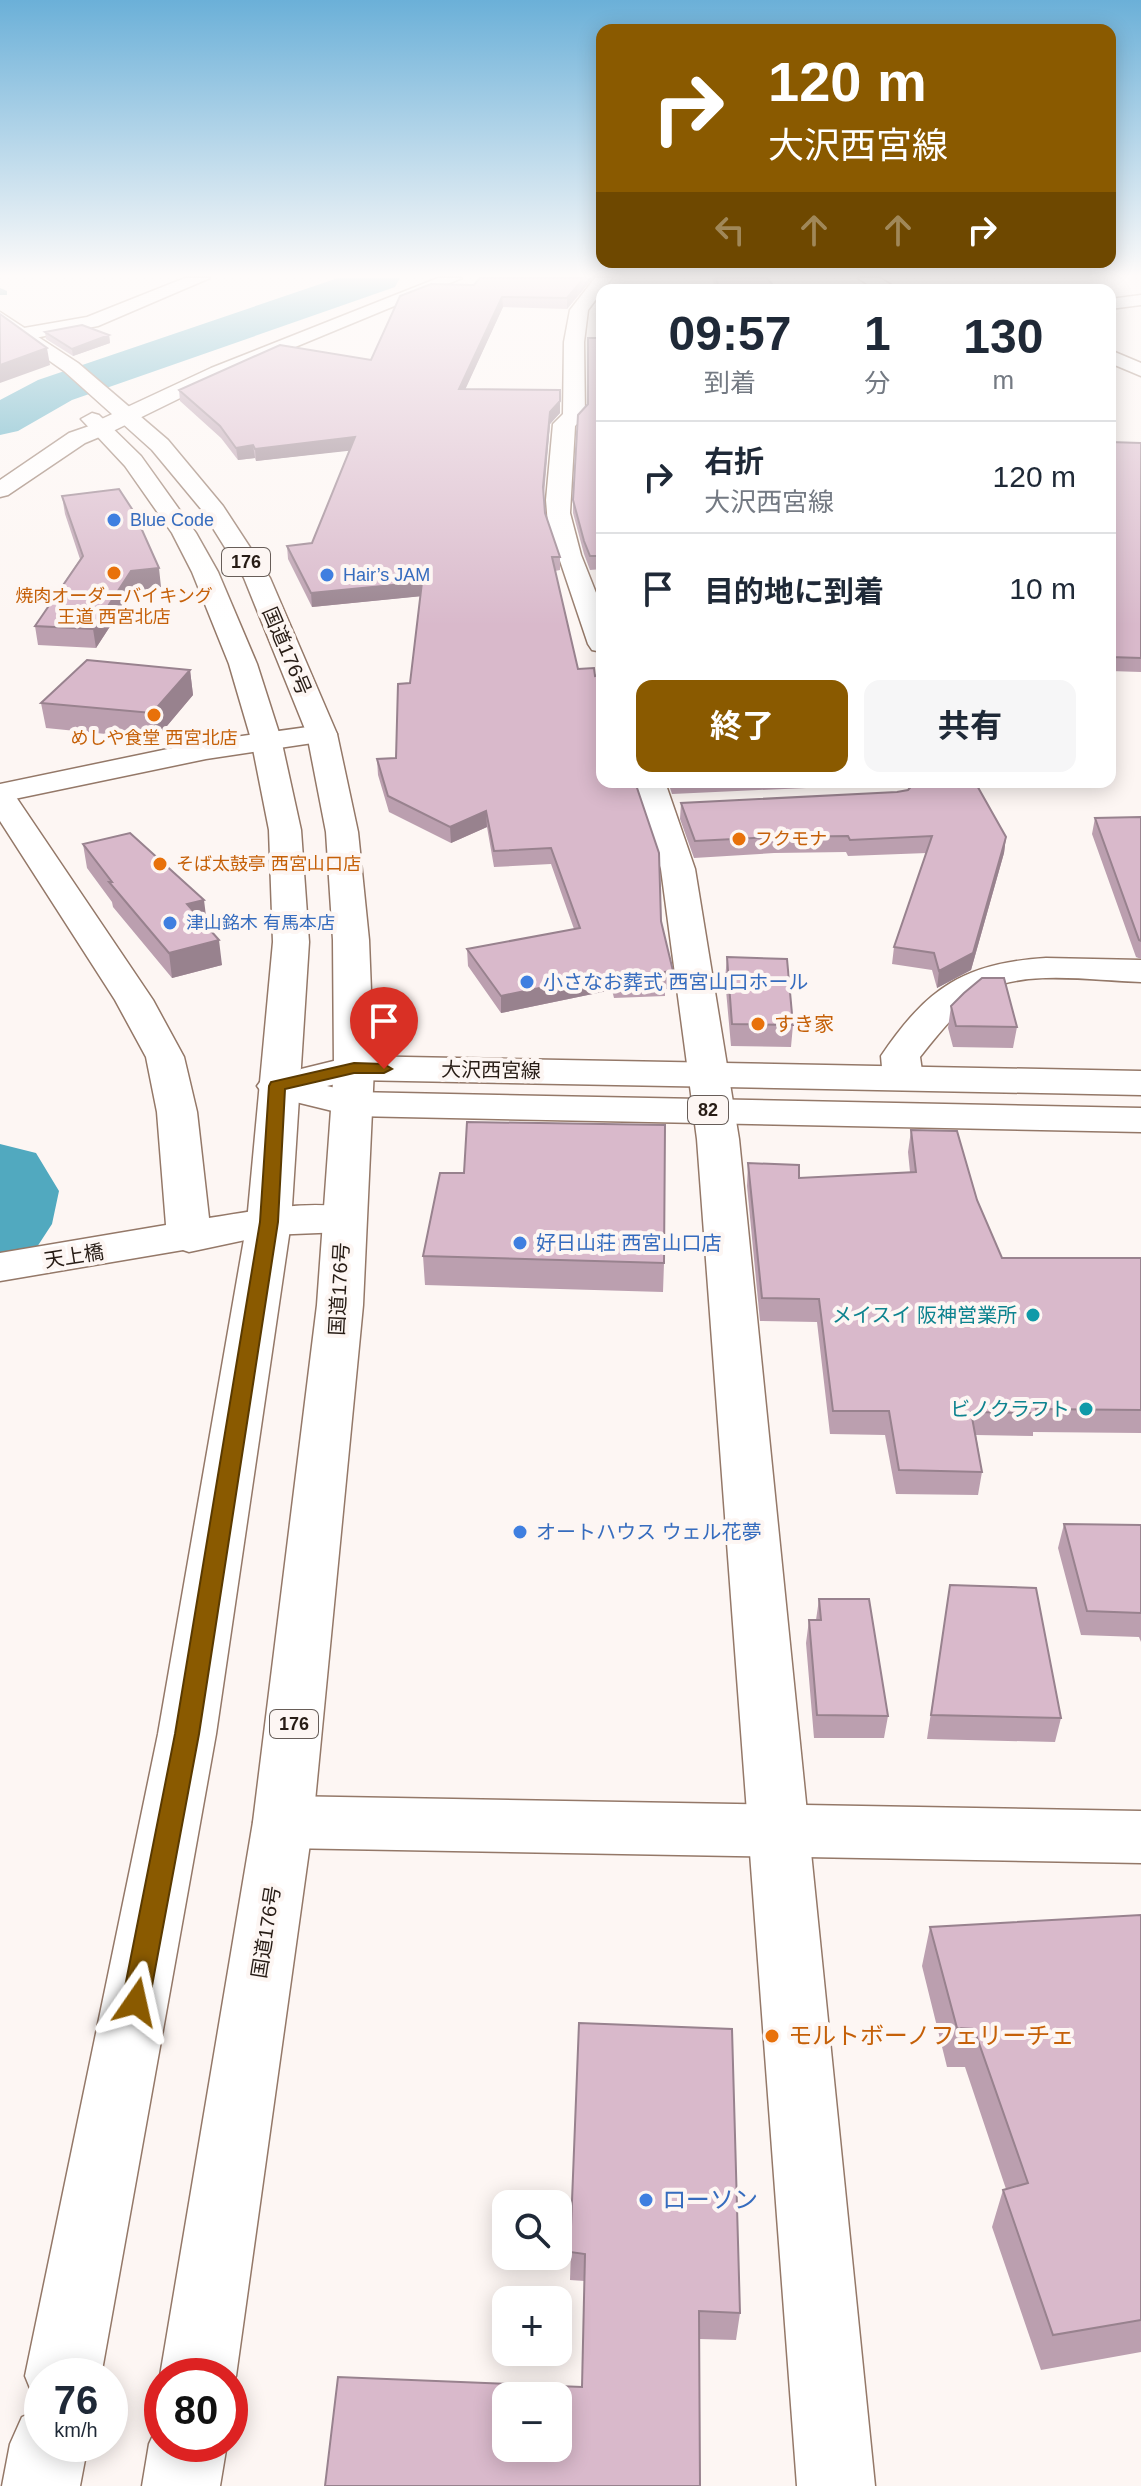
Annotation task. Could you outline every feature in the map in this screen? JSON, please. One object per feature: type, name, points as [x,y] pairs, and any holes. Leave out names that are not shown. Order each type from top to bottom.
[{"type":"main road","name":"国道176号","points":[[102,394],[160,445],[211,506],[257,578],[322,734],[342,832],[351,940],[354,1086],[343,1219],[340,1305],[283,1822],[201,2358]]},
{"type":"main road","points":[[0,490],[97,424],[168,394]]},
{"type":"main road","points":[[574,394],[574,416]]},
{"type":"main road","name":"176","points":[[66,2358],[187,1734],[269,1222],[277,1086],[291,942],[285,830],[266,739],[243,664],[205,572],[184,533],[133,461],[74,403]]},
{"type":"main road","points":[[595,602],[560,523],[566,449],[564,424],[574,416],[596,418]]},
{"type":"main road","points":[[169,1241],[177,1112],[165,1057],[134,1000],[0,795],[266,739],[322,734]]},
{"type":"main road","points":[[665,798],[712,1092],[836,2486]]},
{"type":"main road","points":[[903,1078],[900,1056],[960,990],[986,978],[1023,970],[1141,971]]},
{"type":"main road","name":"大沢西宮線","points":[[712,1092],[903,1078],[1141,1083]]},
{"type":"main road","name":"大沢西宮線","points":[[277,1086],[712,1092],[1141,1120]]},
{"type":"main road","name":"天上橋","points":[[0,1267],[269,1222],[343,1219]]},
{"type":"main road","points":[[283,1822],[1141,1837]]},
{"type":"main road","points":[[41,2486],[46,2462]]},
{"type":"main road","points":[[181,2486],[185,2462]]},
{"type":"building","points":[[184,394],[560,394],[560,401],[550,412],[543,487],[545,513],[560,557],[552,557],[578,669],[594,668],[596,676],[596,788],[637,788],[659,853],[661,921],[673,971],[665,972],[665,978],[614,980],[612,973],[501,996],[467,949],[580,928],[551,848],[494,851],[486,811],[450,827],[388,796],[377,759],[396,758],[398,684],[410,683],[422,582],[311,593],[287,546],[312,543],[355,437],[255,449],[253,445],[236,448],[220,426]]},
{"type":"building","points":[[588,394],[596,394],[596,556],[590,556],[573,500],[578,415],[588,404]]},
{"type":"building","points":[[1116,442],[1141,443],[1141,658],[1116,657]]},
{"type":"building","points":[[119,489],[134,512],[159,568],[131,571],[93,629],[35,626],[83,556],[62,496]]},
{"type":"building","points":[[87,660],[190,670],[152,713],[41,703]]},
{"type":"building","points":[[978,788],[1006,837],[973,953],[939,971],[934,953],[894,947],[932,836],[695,841],[681,803],[897,792]]},
{"type":"building","points":[[1141,817],[1141,941],[1095,818]]},
{"type":"building","points":[[130,833],[204,900],[187,904],[219,940],[169,953],[109,882],[112,882],[83,844]]},
{"type":"building","points":[[727,957],[787,959],[793,1025],[732,1024]]},
{"type":"building","points":[[982,978],[1004,978],[1017,1027],[956,1026],[951,1006]]},
{"type":"building","points":[[467,1122],[665,1125],[664,1263],[423,1256],[440,1173],[464,1173]]},
{"type":"building","points":[[911,1130],[957,1131],[977,1200],[1002,1258],[1141,1258],[1141,1410],[971,1412],[982,1472],[899,1470],[889,1411],[833,1411],[819,1299],[762,1298],[748,1163],[799,1165],[799,1178],[916,1172]]},
{"type":"building","points":[[1064,1524],[1141,1525],[1141,1613],[1087,1611]]},
{"type":"building","points":[[950,1585],[1036,1588],[1061,1718],[931,1715]]},
{"type":"building","points":[[819,1599],[869,1599],[888,1716],[817,1715],[809,1620],[821,1620]]},
{"type":"building","points":[[1141,1915],[1141,2320],[1053,2335],[1003,2190],[1028,2183],[974,2029],[957,2028],[930,1927]]},
{"type":"building","points":[[579,2023],[732,2029],[740,2313],[699,2311],[700,2486],[325,2486],[338,2377],[492,2383],[492,2462],[572,2462],[572,2387],[582,2387],[585,2254],[572,2252]]},
{"type":"waterway","points":[[0,420],[48,394]]},
{"type":"waterway","points":[[0,1175],[8,1191],[0,1224]]},
{"type":"place","name":"Blue Code","points":[[114,520]]},
{"type":"place","name":"焼肉オーダーバイキング 王道 西宮北店","points":[[114,573]]},
{"type":"place","name":"Hair’s JAM","points":[[327,575]]},
{"type":"place","name":"めしや食堂 西宮北店","points":[[154,715]]},
{"type":"place","name":"フクモナ","points":[[739,839]]},
{"type":"place","name":"そば太鼓亭 西宮山口店","points":[[160,864]]},
{"type":"place","name":"津山銘木 有馬本店","points":[[170,923]]},
{"type":"place","name":"小さなお葬式 西宮山口ホール","points":[[527,982]]},
{"type":"place","name":"すき家","points":[[758,1024]]},
{"type":"place","name":"好日山荘 西宮山口店","points":[[520,1243]]},
{"type":"place","name":"メイスイ 阪神営業所","points":[[1033,1315]]},
{"type":"place","name":"ビノクラフト","points":[[1086,1409]]},
{"type":"place","name":"オートハウス ウェル花夢","points":[[520,1532]]},
{"type":"place","name":"モルトボーノフェリーチェ","points":[[772,2036]]},
{"type":"place","name":"ローソン","points":[[646,2200]]},
{"type":"route","points":[[136,2002],[187,1734],[269,1222],[277,1086],[354,1068],[384,1069]]}]
